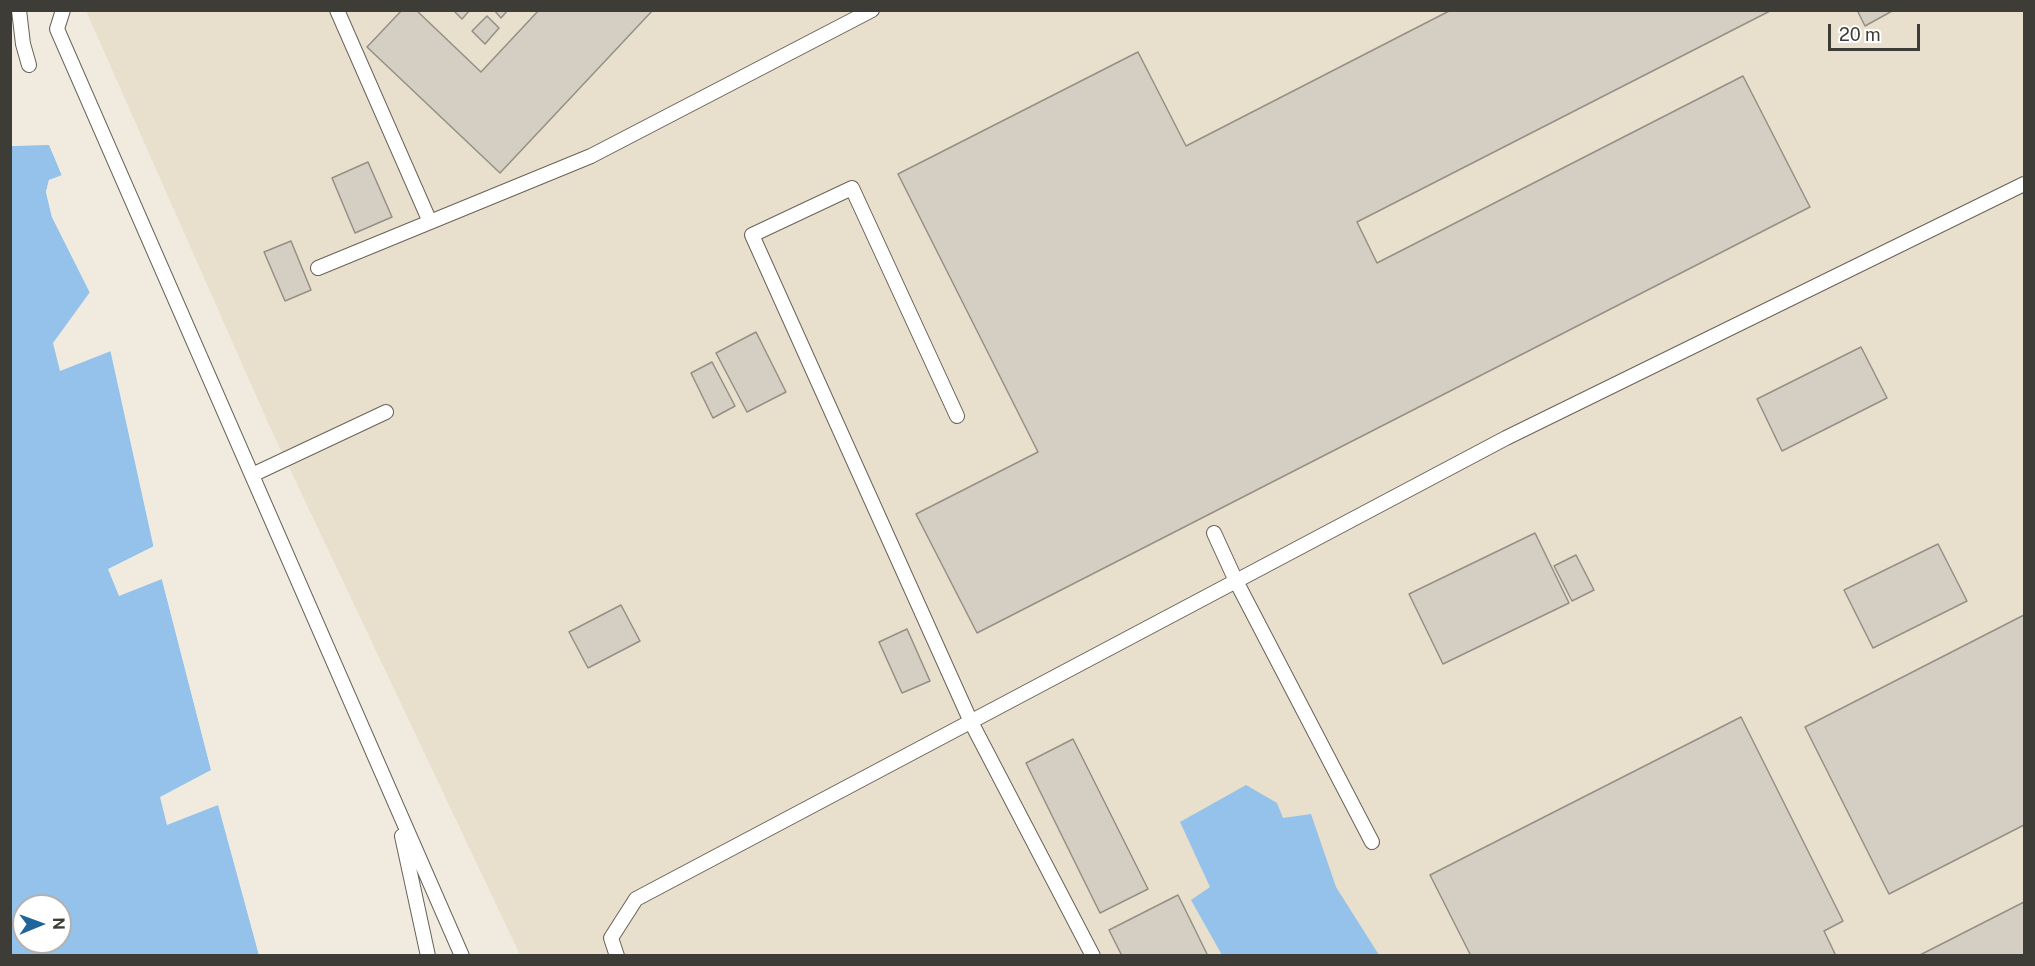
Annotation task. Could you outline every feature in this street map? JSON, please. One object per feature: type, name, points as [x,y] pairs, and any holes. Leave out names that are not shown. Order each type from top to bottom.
[{"type":"lane","points":[[19,10],[23,44],[29,65]]},
{"type":"lane","points":[[63,10],[57,29],[462,956]]},
{"type":"lane","points":[[337,10],[430,222]]},
{"type":"lane","points":[[318,268],[591,156],[872,10]]},
{"type":"lane","points":[[617,956],[611,938],[636,899],[1506,438],[2025,184]]},
{"type":"lane","points":[[957,416],[852,188],[752,235],[971,722],[1093,956]]},
{"type":"lane","points":[[252,475],[386,412]]},
{"type":"lane","points":[[1214,533],[1236,581],[1372,842]]},
{"type":"lane","points":[[396,808],[428,956]]},
{"type":"shaded area","points":[[88,10],[2024,11],[2024,955],[520,955],[270,427],[87,13]]},
{"type":"water","points":[[49,144],[62,176],[49,180],[46,192],[52,217],[90,292],[53,343],[60,371],[111,351],[154,546],[108,569],[119,596],[162,579],[211,770],[160,797],[167,825],[218,805],[259,955],[11,956],[10,146]]},
{"type":"water","points":[[1246,785],[1277,803],[1283,818],[1311,814],[1336,887],[1379,955],[1222,955],[1191,900],[1210,887],[1180,822]]},
{"type":"pier","points":[[48,142],[52,144],[65,175],[64,178],[51,182],[49,192],[55,216],[92,291],[91,295],[52,217],[46,192],[49,180],[62,175],[49,145],[11,146],[10,143]]},
{"type":"pier","points":[[110,349],[114,351],[157,545],[154,549]]},
{"type":"pier","points":[[161,576],[165,579],[214,769],[212,773]]},
{"type":"pier","points":[[218,802],[221,804],[262,956],[259,955]]},
{"type":"building","points":[[402,10],[416,10],[481,72],[539,10],[653,10],[500,173],[367,47]]},
{"type":"building","points":[[453,10],[470,10],[462,19]]},
{"type":"building","points":[[494,10],[508,10],[501,18]]},
{"type":"building","points":[[1451,10],[1772,10],[1357,222],[1377,263],[1743,76],[1810,207],[977,633],[916,514],[1038,452],[898,174],[1138,52],[1186,146]]},
{"type":"building","points":[[1857,10],[1894,10],[1865,26]]},
{"type":"building","points":[[487,16],[499,28],[485,44],[472,31]]},
{"type":"building","points":[[368,162],[392,217],[355,233],[332,178]]},
{"type":"building","points":[[291,241],[311,290],[285,301],[264,252]]},
{"type":"building","points":[[756,332],[786,392],[747,412],[716,353]]},
{"type":"building","points":[[1861,347],[1887,398],[1782,451],[1757,399]]},
{"type":"building","points":[[712,362],[735,406],[713,418],[691,373]]},
{"type":"building","points":[[1535,533],[1569,603],[1443,664],[1409,594]]},
{"type":"building","points":[[1938,544],[1967,601],[1873,648],[1844,590]]},
{"type":"building","points":[[1576,555],[1594,590],[1572,601],[1554,566]]},
{"type":"building","points":[[621,605],[640,641],[588,668],[569,632]]},
{"type":"building","points":[[2024,615],[2024,825],[1889,894],[1805,727]]},
{"type":"building","points":[[907,629],[930,681],[902,693],[879,642]]},
{"type":"building","points":[[1741,717],[1843,921],[1824,931],[1836,956],[1471,956],[1430,875]]},
{"type":"building","points":[[1073,739],[1148,889],[1100,913],[1026,763]]},
{"type":"building","points":[[1178,895],[1208,956],[1122,956],[1109,930]]},
{"type":"building","points":[[2024,902],[2024,956],[1918,956]]}]
